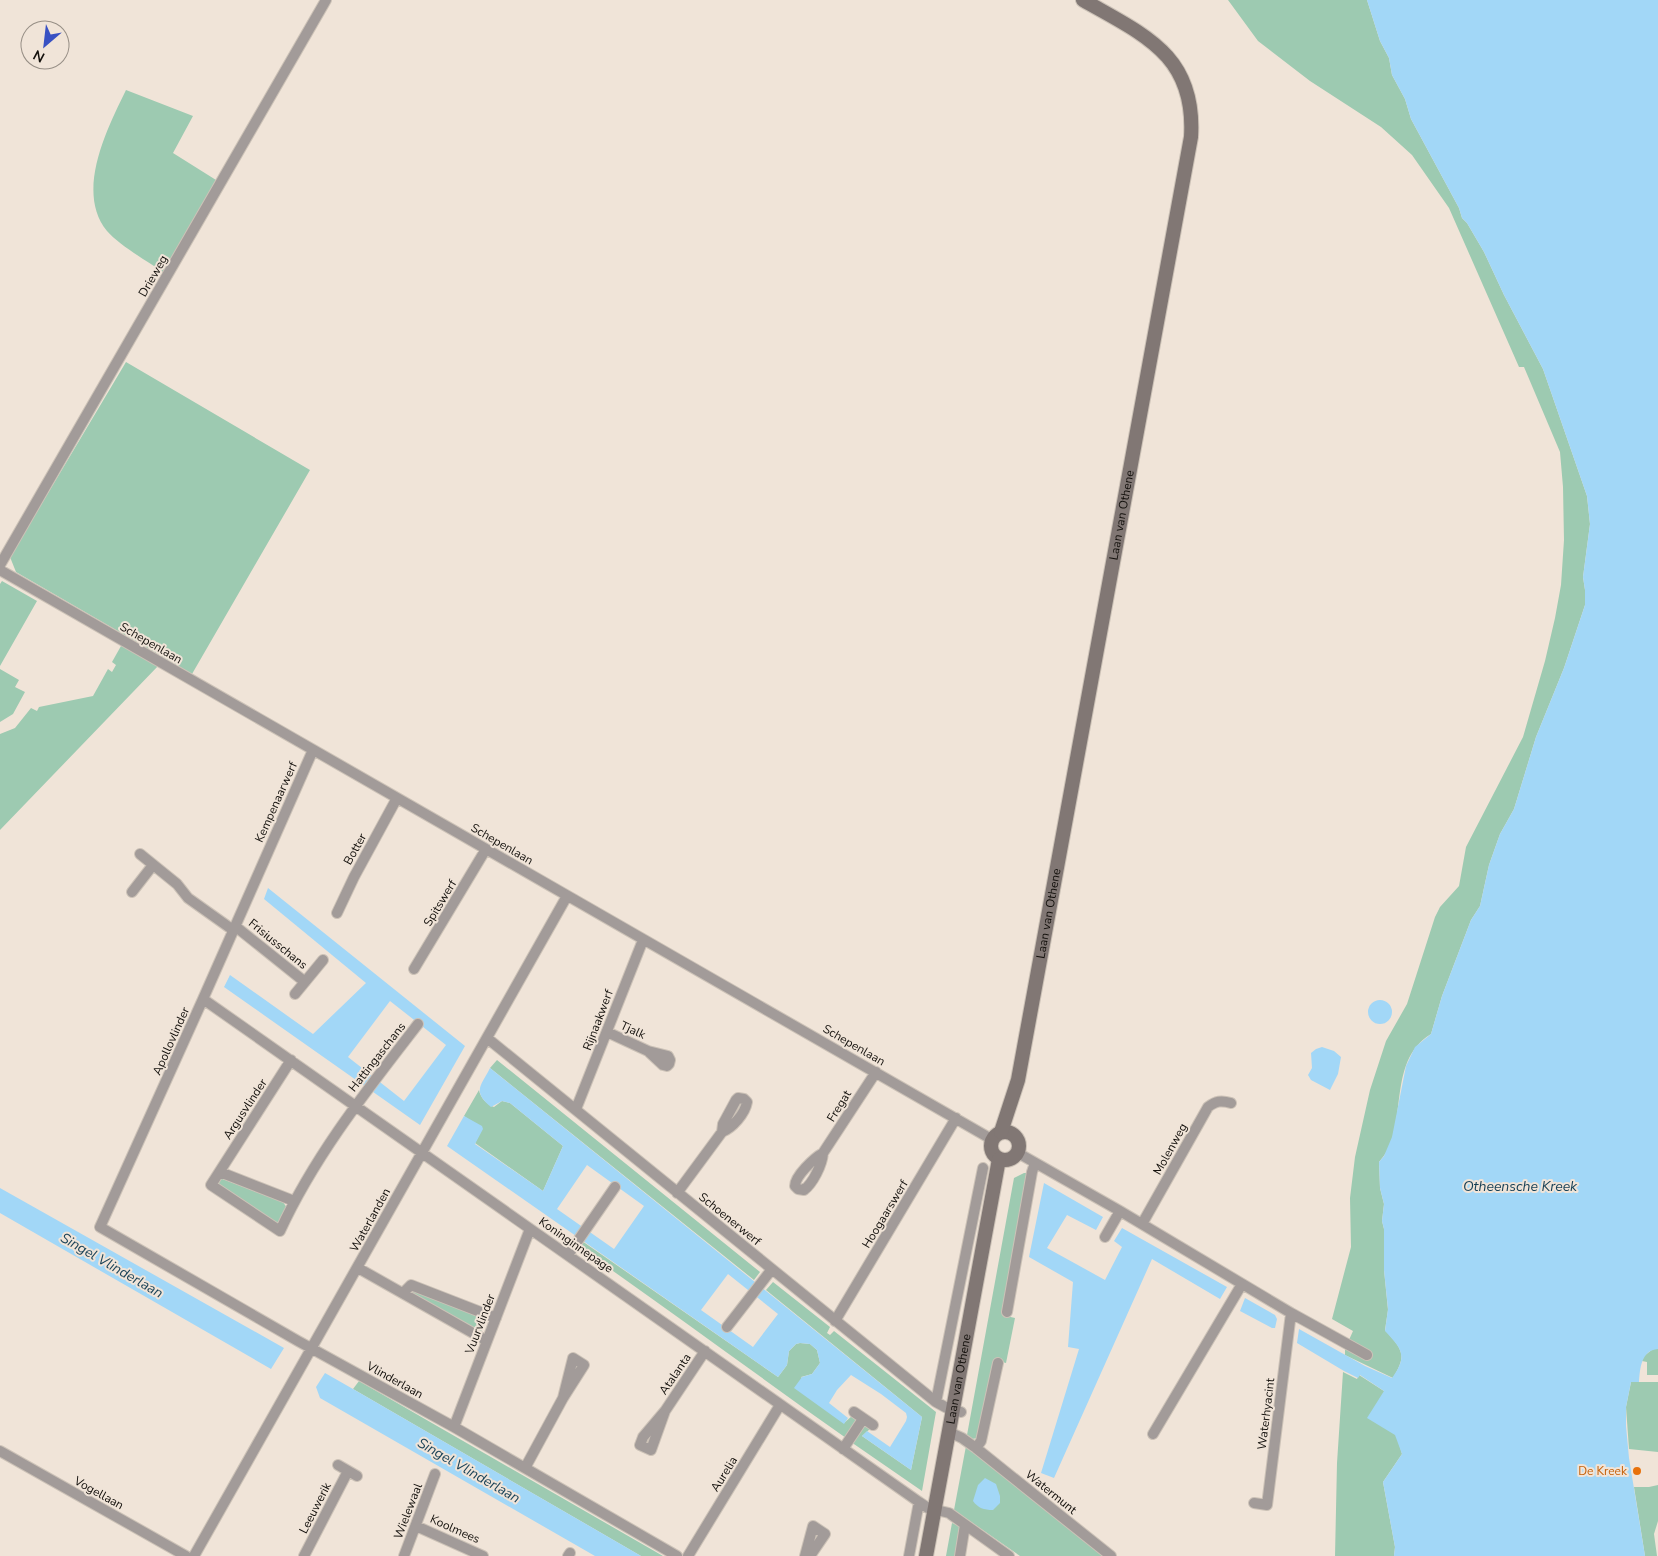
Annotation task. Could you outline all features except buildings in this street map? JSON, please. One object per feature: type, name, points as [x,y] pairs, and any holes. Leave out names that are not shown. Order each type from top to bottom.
[{"type":"street","name":"Drieweg","points":[[0,564],[326,0]]},
{"type":"street","name":"Laan van Othene","points":[[1003,1136],[1018,1080],[1191,137],[1192,122],[1187,92],[1178,70],[1166,53],[1149,39],[1083,0]]},
{"type":"street","name":"Schepenlaan","points":[[0,570],[956,1118],[1003,1136]]},
{"type":"street","name":"Kempenaarwerf","points":[[263,864],[313,750]]},
{"type":"street","name":"Botter","points":[[336,913],[397,798]]},
{"type":"street","name":"Spitswerf","points":[[414,969],[486,849]]},
{"type":"street","name":"Frisiusschans","points":[[140,854],[177,884],[188,898],[234,928],[305,982]]},
{"type":"street","name":"Apollovlinder","points":[[100,1227],[263,864]]},
{"type":"street","points":[[132,892],[153,865]]},
{"type":"street","name":"Waterlanden","points":[[194,1556],[567,896]]},
{"type":"street","name":"Rijnaakwerf","points":[[576,1109],[643,940]]},
{"type":"street","name":"Frisiusschans","points":[[295,994],[323,960]]},
{"type":"street","name":"Koninginnepage","points":[[203,999],[919,1502],[928,1508],[949,1513],[1009,1556]]},
{"type":"street","name":"Hattingaschans","points":[[355,1106],[418,1024]]},
{"type":"street","name":"Tjalk","points":[[607,1032],[648,1051]]},
{"type":"street","name":"Schoenerwerf","points":[[488,1038],[835,1322],[936,1402],[957,1411]]},
{"type":"street","name":"Argusvlinder","points":[[291,1060],[211,1185],[280,1231],[294,1201],[355,1106]]},
{"type":"street","name":"Fregat","points":[[823,1154],[876,1072]]},
{"type":"street","name":"Molenweg","points":[[1142,1224],[1208,1107],[1214,1102],[1222,1100],[1231,1103]]},
{"type":"street","name":"Hoogaarswerf","points":[[835,1322],[956,1118]]},
{"type":"street","points":[[677,1192],[722,1132]]},
{"type":"street","points":[[1009,1158],[1019,1144],[1003,1136],[992,1151],[1009,1158],[1035,1163],[1120,1211],[1291,1313],[1367,1355]]},
{"type":"street","name":"Laan van Othene","points":[[926,1556],[938,1510],[953,1434],[995,1202],[1009,1158]]},
{"type":"street","points":[[1007,1312],[1035,1163]]},
{"type":"street","name":"Laan van Othene","points":[[936,1402],[983,1168]]},
{"type":"street","points":[[220,1172],[294,1201]]},
{"type":"street","points":[[568,1255],[615,1187]]},
{"type":"street","points":[[977,1198],[995,1202]]},
{"type":"street","points":[[1105,1237],[1120,1211]]},
{"type":"street","name":"Vlinderlaan","points":[[100,1227],[454,1427],[677,1556]]},
{"type":"street","name":"Vuurvlinder","points":[[454,1427],[530,1229]]},
{"type":"street","points":[[358,1268],[487,1341]]},
{"type":"street","points":[[727,1327],[772,1269]]},
{"type":"street","points":[[1153,1434],[1242,1284]]},
{"type":"street","points":[[403,1294],[411,1285],[496,1318]]},
{"type":"street","name":"Waterhyacint","points":[[1254,1503],[1267,1505],[1291,1313]]},
{"type":"street","name":"Atalanta","points":[[665,1412],[705,1351]]},
{"type":"street","points":[[976,1448],[981,1441],[998,1363]]},
{"type":"street","points":[[525,1468],[563,1398]]},
{"type":"street","name":"Aurelia","points":[[688,1556],[780,1405]]},
{"type":"street","points":[[854,1412],[872,1425]]},
{"type":"street","points":[[843,1449],[863,1419]]},
{"type":"street","name":"Watermunt","points":[[953,1434],[976,1448],[1111,1556]]},
{"type":"street","name":"Vogellaan","points":[[0,1451],[186,1556]]},
{"type":"street","points":[[338,1465],[357,1476]]},
{"type":"street","name":"Leeuwerik","points":[[304,1556],[348,1470]]},
{"type":"street","name":"Wielewaal","points":[[404,1556],[436,1474]]},
{"type":"street","points":[[909,1556],[919,1502]]},
{"type":"street","name":"Laan van Othene","points":[[934,1556],[938,1510]]},
{"type":"street","points":[[960,1556],[965,1525]]},
{"type":"street","name":"Koolmees","points":[[416,1526],[483,1556]]},
{"type":"street","points":[[805,1556],[813,1526],[825,1534],[810,1556]]},
{"type":"green space","points":[[1228,0],[1367,0],[1380,41],[1389,58],[1392,75],[1405,99],[1411,119],[1459,208],[1462,218],[1484,252],[1504,295],[1543,369],[1587,496],[1590,524],[1583,577],[1585,605],[1564,668],[1536,737],[1514,809],[1500,834],[1489,865],[1480,906],[1471,920],[1442,996],[1431,1034],[1417,1046],[1408,1062],[1402,1079],[1394,1132],[1388,1148],[1379,1162],[1380,1188],[1384,1204],[1382,1221],[1388,1310],[1385,1330],[1396,1343],[1401,1353],[1400,1364],[1393,1378],[1345,1355],[1345,1345],[1353,1331],[1332,1319],[1351,1247],[1350,1198],[1355,1157],[1370,1090],[1386,1041],[1407,1004],[1435,917],[1440,907],[1459,886],[1466,847],[1523,737],[1545,661],[1561,585],[1564,540],[1560,452],[1524,367],[1519,367],[1449,208],[1412,155],[1381,127],[1310,81],[1258,41]]},
{"type":"green space","points":[[126,90],[193,116],[173,153],[216,180],[163,272],[126,247],[107,231],[98,215],[94,198],[97,160],[103,141]]},
{"type":"green space","points":[[126,362],[310,470],[192,674],[16,572],[10,557]]},
{"type":"green space","points":[[2,581],[37,601],[0,666],[0,584]]},
{"type":"green space","points":[[121,646],[127,647],[159,665],[0,830],[0,734],[15,728],[31,708],[37,711],[39,707],[93,696],[108,669],[112,672],[116,665],[112,662]]},
{"type":"green space","points":[[0,669],[19,680],[15,687],[25,692],[13,714],[0,722]]},
{"type":"green space","points":[[497,1060],[760,1272],[754,1280],[490,1068]]},
{"type":"green space","points":[[479,1090],[482,1098],[494,1107],[502,1101],[510,1103],[563,1146],[543,1191],[475,1143],[482,1129],[464,1116]]},
{"type":"green space","points":[[1024,1173],[1029,1173],[1002,1315],[1015,1318],[1006,1363],[995,1360],[978,1438],[972,1439],[967,1435],[1014,1178]]},
{"type":"green space","points":[[220,1178],[283,1202],[287,1208],[279,1222],[275,1222],[217,1185]]},
{"type":"green space","points":[[582,1241],[778,1377],[787,1365],[789,1351],[796,1344],[810,1344],[817,1350],[820,1363],[812,1374],[801,1377],[844,1423],[852,1416],[856,1420],[846,1438],[579,1247]]},
{"type":"green space","points":[[773,1282],[830,1327],[827,1333],[830,1335],[834,1331],[936,1412],[922,1491],[851,1442],[864,1425],[871,1428],[862,1436],[911,1470],[922,1417],[766,1290]]},
{"type":"green space","points":[[411,1289],[487,1318],[480,1334],[410,1293]]},
{"type":"green space","points":[[1653,1349],[1658,1349],[1658,1375],[1647,1375],[1647,1362],[1642,1361],[1644,1356]]},
{"type":"green space","points":[[1343,1372],[1357,1379],[1359,1375],[1384,1391],[1402,1454],[1383,1482],[1395,1547],[1394,1556],[1335,1556],[1337,1463]]},
{"type":"green space","points":[[359,1381],[663,1556],[641,1556],[353,1389]]},
{"type":"green space","points":[[1631,1382],[1658,1382],[1658,1452],[1629,1449],[1626,1407]]},
{"type":"green space","points":[[966,1446],[1103,1556],[1020,1556],[954,1510]]},
{"type":"green space","points":[[1658,1485],[1658,1521],[1654,1534],[1657,1556],[1645,1556],[1634,1487]]},
{"type":"green space","points":[[952,1523],[962,1527],[958,1556],[946,1556]]},
{"type":"water","name":"Otheensche Kreek","points":[[1367,0],[1658,0],[1658,1349],[1648,1353],[1642,1361],[1639,1382],[1631,1382],[1626,1407],[1629,1458],[1645,1556],[1394,1556],[1395,1547],[1383,1482],[1402,1454],[1395,1435],[1367,1418],[1384,1391],[1360,1375],[1358,1378],[1344,1371],[1297,1343],[1299,1329],[1365,1366],[1392,1378],[1400,1364],[1401,1353],[1399,1348],[1385,1331],[1388,1309],[1382,1221],[1384,1204],[1380,1188],[1379,1162],[1384,1156],[1392,1137],[1406,1066],[1415,1047],[1431,1034],[1442,996],[1471,920],[1480,906],[1489,865],[1500,834],[1514,809],[1536,737],[1564,668],[1585,605],[1583,577],[1590,524],[1587,496],[1543,369],[1504,295],[1484,252],[1462,218],[1459,208],[1411,119],[1405,99],[1392,75],[1389,58],[1380,41]]},
{"type":"water","points":[[268,888],[465,1046],[420,1125],[224,987],[230,975],[313,1034],[366,983],[264,899]],"holes":[[[390,1001],[446,1045],[404,1101],[348,1057]]]},
{"type":"water","points":[[1380,1000],[1388,1004],[1392,1012],[1388,1020],[1380,1024],[1372,1020],[1368,1012],[1372,1004]]},
{"type":"water","points":[[1322,1047],[1334,1051],[1341,1057],[1338,1074],[1330,1090],[1311,1080],[1308,1075],[1312,1068],[1311,1053]]},
{"type":"water","points":[[490,1068],[922,1417],[911,1470],[862,1436],[867,1431],[890,1447],[906,1421],[906,1413],[881,1394],[851,1375],[837,1390],[829,1403],[848,1418],[844,1424],[794,1388],[802,1377],[812,1374],[820,1363],[817,1350],[810,1344],[796,1344],[789,1351],[787,1365],[778,1377],[447,1146],[464,1116],[482,1126],[483,1129],[475,1144],[543,1191],[563,1146],[510,1103],[502,1101],[491,1107],[485,1101],[480,1088]],"holes":[[[587,1165],[644,1206],[614,1249],[557,1209]],[[728,1274],[778,1314],[753,1347],[701,1310]]]},
{"type":"water","points":[[1044,1183],[1103,1217],[1096,1230],[1067,1215],[1047,1248],[1105,1280],[1122,1247],[1114,1241],[1122,1228],[1227,1287],[1220,1299],[1152,1259],[1054,1478],[1041,1473],[1079,1349],[1068,1347],[1073,1282],[1029,1257]]},
{"type":"water","name":"Singel Vlinderlaan","points":[[0,1188],[284,1348],[271,1369],[0,1213]]},
{"type":"water","points":[[1245,1298],[1275,1315],[1277,1319],[1275,1328],[1240,1311]]},
{"type":"water","name":"Singel Vlinderlaan","points":[[325,1373],[641,1556],[595,1556],[320,1398],[316,1387]]},
{"type":"water","points":[[985,1478],[996,1484],[1000,1496],[1000,1503],[993,1510],[982,1508],[973,1501],[978,1485]]},
{"type":"place","name":"De Kreek","points":[[1637,1471]]}]
